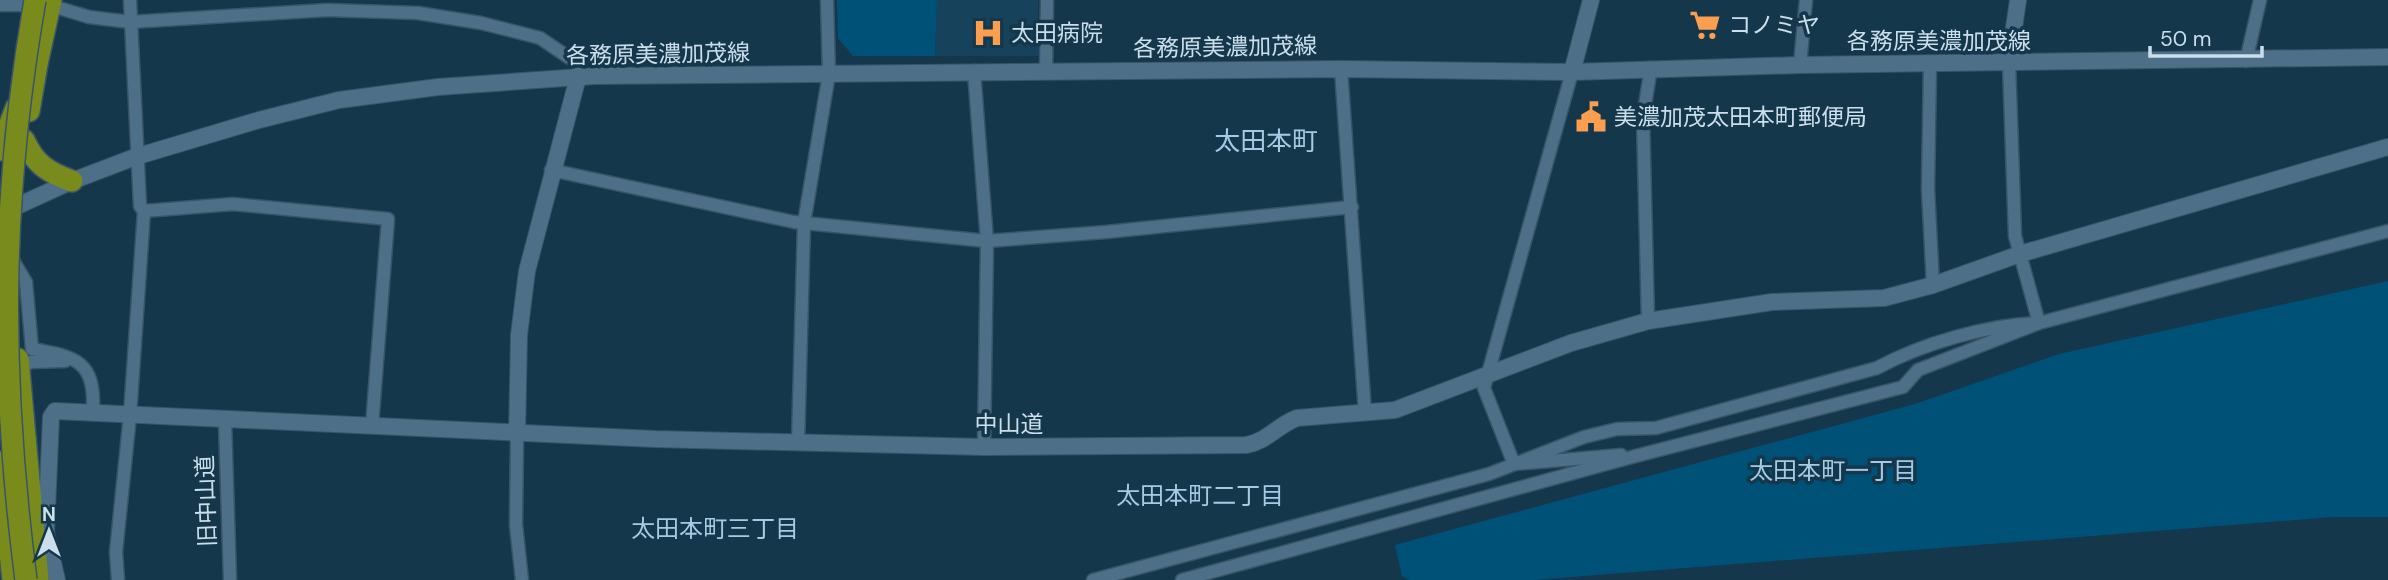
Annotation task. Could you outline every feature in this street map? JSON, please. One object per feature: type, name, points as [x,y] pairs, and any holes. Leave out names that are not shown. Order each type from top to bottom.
[{"type":"highway","points":[[0,161],[10,83],[27,0]]},
{"type":"highway","points":[[0,242],[24,140],[45,2]]},
{"type":"highway","points":[[26,580],[5,412],[1,265],[14,107],[45,2]]},
{"type":"highway","points":[[0,150],[22,93],[37,64]]},
{"type":"highway","points":[[24,140],[38,164],[48,172],[72,181]]},
{"type":"highway","points":[[8,211],[14,262],[23,425],[38,580]]},
{"type":"highway","points":[[0,462],[13,580]]},
{"type":"street","points":[[118,580],[116,551],[130,415],[144,211],[140,206],[135,157],[130,0]]},
{"type":"street","points":[[799,443],[804,223],[829,74],[827,0]]},
{"type":"street","points":[[1045,72],[1047,0]]},
{"type":"street","points":[[1514,464],[1484,388],[1591,0]]},
{"type":"street","points":[[1800,65],[1805,0]]},
{"type":"street","points":[[2018,0],[2009,63],[2015,236],[2039,323]]},
{"type":"street","points":[[2246,61],[2260,0]]},
{"type":"street","points":[[0,5],[45,2],[89,17],[130,22],[327,10],[418,13],[481,23],[540,38],[577,63],[578,77],[551,170],[527,271],[522,307],[516,525],[522,580]]},
{"type":"street","name":"各務原美濃加茂線","points":[[8,211],[72,181],[135,157],[259,120],[339,100],[438,87],[578,77],[1341,69],[1572,72],[1800,65],[2388,57]]},
{"type":"street","points":[[1930,65],[1928,190],[1933,285]]},
{"type":"street","points":[[1648,321],[1643,117],[1651,68]]},
{"type":"street","points":[[1341,69],[1365,414]]},
{"type":"street","points":[[974,71],[987,241],[984,447]]},
{"type":"street","name":"中山道","points":[[57,580],[46,533],[51,417],[55,411],[517,434],[799,443],[984,447],[1245,445],[1263,440],[1282,424],[1297,418],[1380,413],[1418,402],[1571,343],[1648,321],[1772,302],[1884,298],[1933,285],[2020,254],[2388,148]]},
{"type":"street","points":[[551,170],[804,223],[987,241],[1352,207]]},
{"type":"street","points":[[144,211],[233,204],[388,219],[372,426]]},
{"type":"street","points":[[1182,580],[1628,458],[1903,387],[1918,370],[2039,323],[2388,231]]},
{"type":"street","points":[[14,262],[26,282],[32,349],[76,360],[90,373],[94,389],[93,411]]},
{"type":"street","points":[[1093,580],[1489,474],[1584,437],[1617,429],[1656,428],[1877,369],[1904,354],[2012,323],[2039,323]]},
{"type":"street","points":[[19,369],[31,362],[76,360]]},
{"type":"street","name":"旧中山道","points":[[225,421],[230,580]]},
{"type":"street","points":[[1514,464],[1618,454],[1628,458]]},
{"type":"shaded area","points":[[837,0],[937,0],[935,56],[853,56],[838,38]]},
{"type":"shaded area","name":"太田病院","points":[[937,0],[1038,0],[1039,56],[935,56]]},
{"type":"shaded area","points":[[2388,281],[2388,517],[2332,517],[1533,580],[1409,580],[1402,576],[1395,545],[1915,404],[2059,354]]},
{"type":"place","name":"コノミヤ","points":[[1705,25]]},
{"type":"place","name":"太田病院","points":[[988,33]]},
{"type":"place","name":"美濃加茂太田本町郵便局","points":[[1591,117]]},
{"type":"district","name":"太田本町","points":[[1266,141]]},
{"type":"district","name":"太田本町一丁目","points":[[1833,471]]},
{"type":"district","name":"太田本町二丁目","points":[[1200,496]]},
{"type":"district","name":"太田本町三丁目","points":[[715,529]]}]
